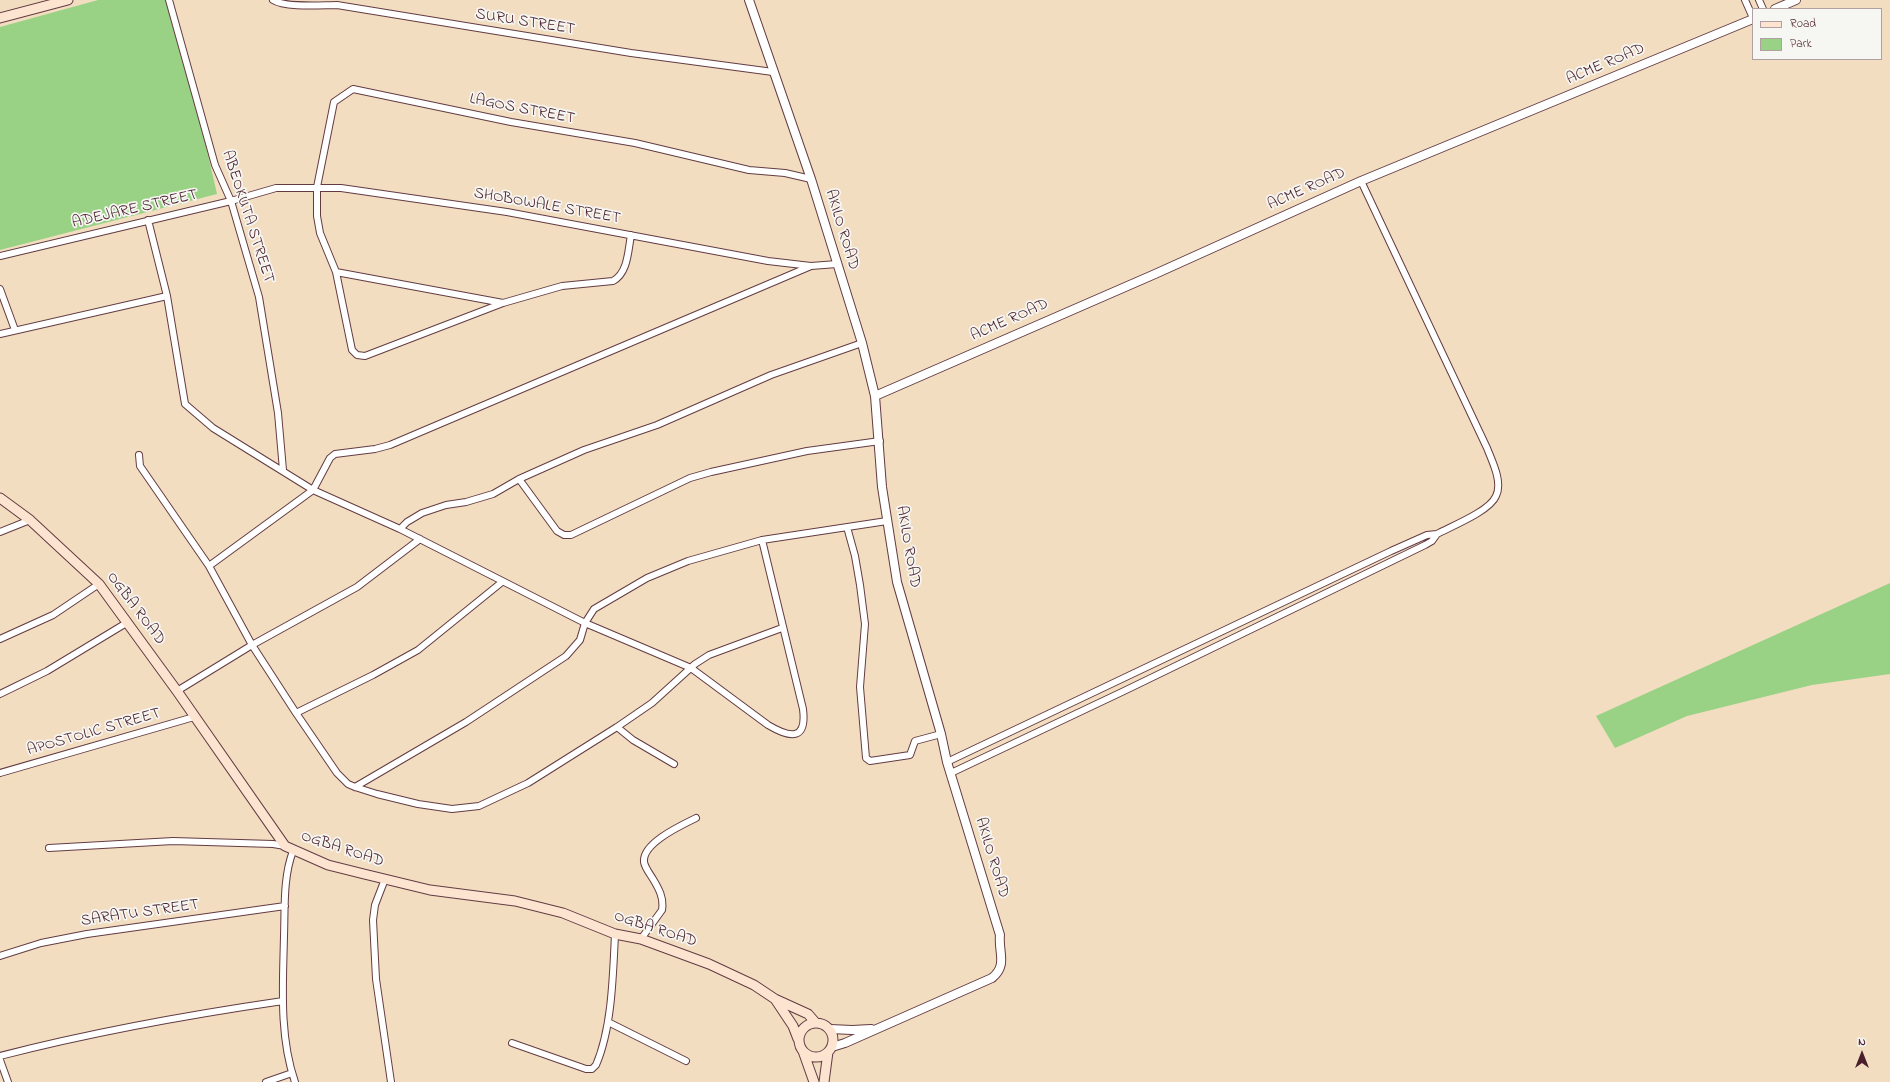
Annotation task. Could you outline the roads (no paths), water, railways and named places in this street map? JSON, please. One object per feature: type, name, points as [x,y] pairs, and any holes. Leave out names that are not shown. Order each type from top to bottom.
[{"type":"main road","points":[[0,18],[68,0]]},
{"type":"main road","name":"OGBA ROAD","points":[[0,498],[30,520],[100,584],[289,848],[328,865],[430,890],[515,901],[563,913],[615,934],[641,939],[709,964],[754,985],[775,999],[808,1014],[815,1022]]},
{"type":"main road","name":"OGBA ROAD","points":[[775,999],[793,1026],[798,1039]]},
{"type":"main road","points":[[814,1082],[798,1039],[799,1034],[805,1026],[815,1022],[823,1023],[830,1029],[834,1038],[830,1050],[824,1082]]},
{"type":"main road","points":[[802,1051],[815,1057],[822,1056],[830,1050]]},
{"type":"street","name":"ABEOKUTA STREET","points":[[169,0],[215,165],[230,201],[259,297],[278,414],[282,470]]},
{"type":"street","name":"SURU STREET","points":[[273,0],[279,3],[337,6],[630,54],[773,72]]},
{"type":"street","name":"AKILO ROAD","points":[[749,0],[811,179],[862,343],[876,396],[882,486],[897,582],[941,734],[947,762],[1000,935],[1001,968],[992,978],[830,1050]]},
{"type":"street","points":[[1745,0],[1752,16]]},
{"type":"street","points":[[1777,8],[1796,0]]},
{"type":"street","name":"ACME ROAD","points":[[876,396],[1155,274],[1361,181],[1752,18]]},
{"type":"street","name":"LAGOS STREET","points":[[632,235],[624,270],[620,278],[613,281],[562,286],[503,303],[365,356],[357,355],[352,350],[336,272],[320,233],[317,205],[317,187],[334,102],[353,89],[511,122],[635,143],[749,170],[784,173],[811,179]]},
{"type":"street","points":[[947,762],[1295,596],[1427,535],[1437,534],[1490,505],[1497,496],[1498,486],[1494,468],[1361,181]]},
{"type":"street","name":"ADEJARE STREET","points":[[0,256],[230,201],[276,188]]},
{"type":"street","name":"SHOBOWALE STREET","points":[[276,188],[341,188],[507,212],[768,261],[812,266]]},
{"type":"street","points":[[148,220],[167,296],[185,404],[213,428],[313,490],[400,529],[585,624],[691,668],[781,733],[798,732],[805,723],[803,709],[782,628],[762,540]]},
{"type":"street","points":[[209,566],[313,490],[330,458],[335,454],[375,449],[390,445],[812,266],[837,264]]},
{"type":"street","points":[[336,272],[503,303]]},
{"type":"street","points":[[0,289],[15,330]]},
{"type":"street","points":[[0,334],[167,296]]},
{"type":"street","points":[[400,529],[407,522],[422,513],[493,494],[519,479],[584,450],[657,425],[771,375],[862,343]]},
{"type":"street","points":[[519,479],[557,532],[564,535],[571,535],[690,478],[807,451],[880,441]]},
{"type":"street","points":[[139,455],[140,466],[209,566],[252,645],[337,773],[348,784],[355,787],[418,804],[452,809],[471,808],[484,804],[528,783],[617,727],[666,691],[691,668],[709,655],[782,628]]},
{"type":"street","points":[[0,532],[30,520]]},
{"type":"street","points":[[355,787],[466,722],[566,656],[580,640],[585,624],[594,609],[599,604],[657,572],[762,540],[887,521]]},
{"type":"street","points":[[847,527],[855,556],[865,624],[860,687],[866,758],[870,761],[906,756],[912,752],[915,741],[941,734]]},
{"type":"street","points":[[951,773],[1124,691],[1432,541],[1437,534]]},
{"type":"street","points":[[177,691],[252,645],[357,587],[420,539]]},
{"type":"street","points":[[1392,551],[1396,558]]},
{"type":"street","points":[[296,713],[373,675],[418,650],[502,582]]},
{"type":"street","points":[[0,639],[52,615],[100,584]]},
{"type":"street","points":[[1295,596],[1301,605]]},
{"type":"street","points":[[0,694],[47,671],[128,622]]},
{"type":"street","name":"APOSTOLIC STREET","points":[[0,773],[194,717]]},
{"type":"street","points":[[617,727],[633,740],[674,764]]},
{"type":"street","points":[[641,939],[662,910],[663,904],[660,890],[645,865],[645,856],[652,846],[673,830],[696,818]]},
{"type":"street","points":[[49,848],[173,841],[273,844],[289,848],[290,860],[285,906],[282,1001],[285,1037],[292,1073],[296,1082]]},
{"type":"street","points":[[385,879],[375,905],[373,936],[376,979],[391,1082]]},
{"type":"street","name":"SARATU STREET","points":[[0,956],[41,943],[87,934],[285,906]]},
{"type":"street","points":[[512,1043],[586,1069],[592,1069],[598,1060],[608,1022],[613,978],[615,934]]},
{"type":"street","points":[[0,1056],[61,1040],[143,1024],[217,1010],[282,1001]]},
{"type":"street","points":[[608,1022],[686,1061]]},
{"type":"street","name":"AKILO ROAD","points":[[830,1029],[852,1030],[879,1028]]},
{"type":"street","points":[[0,1060],[8,1082]]},
{"type":"street","points":[[266,1082],[292,1073]]}]
